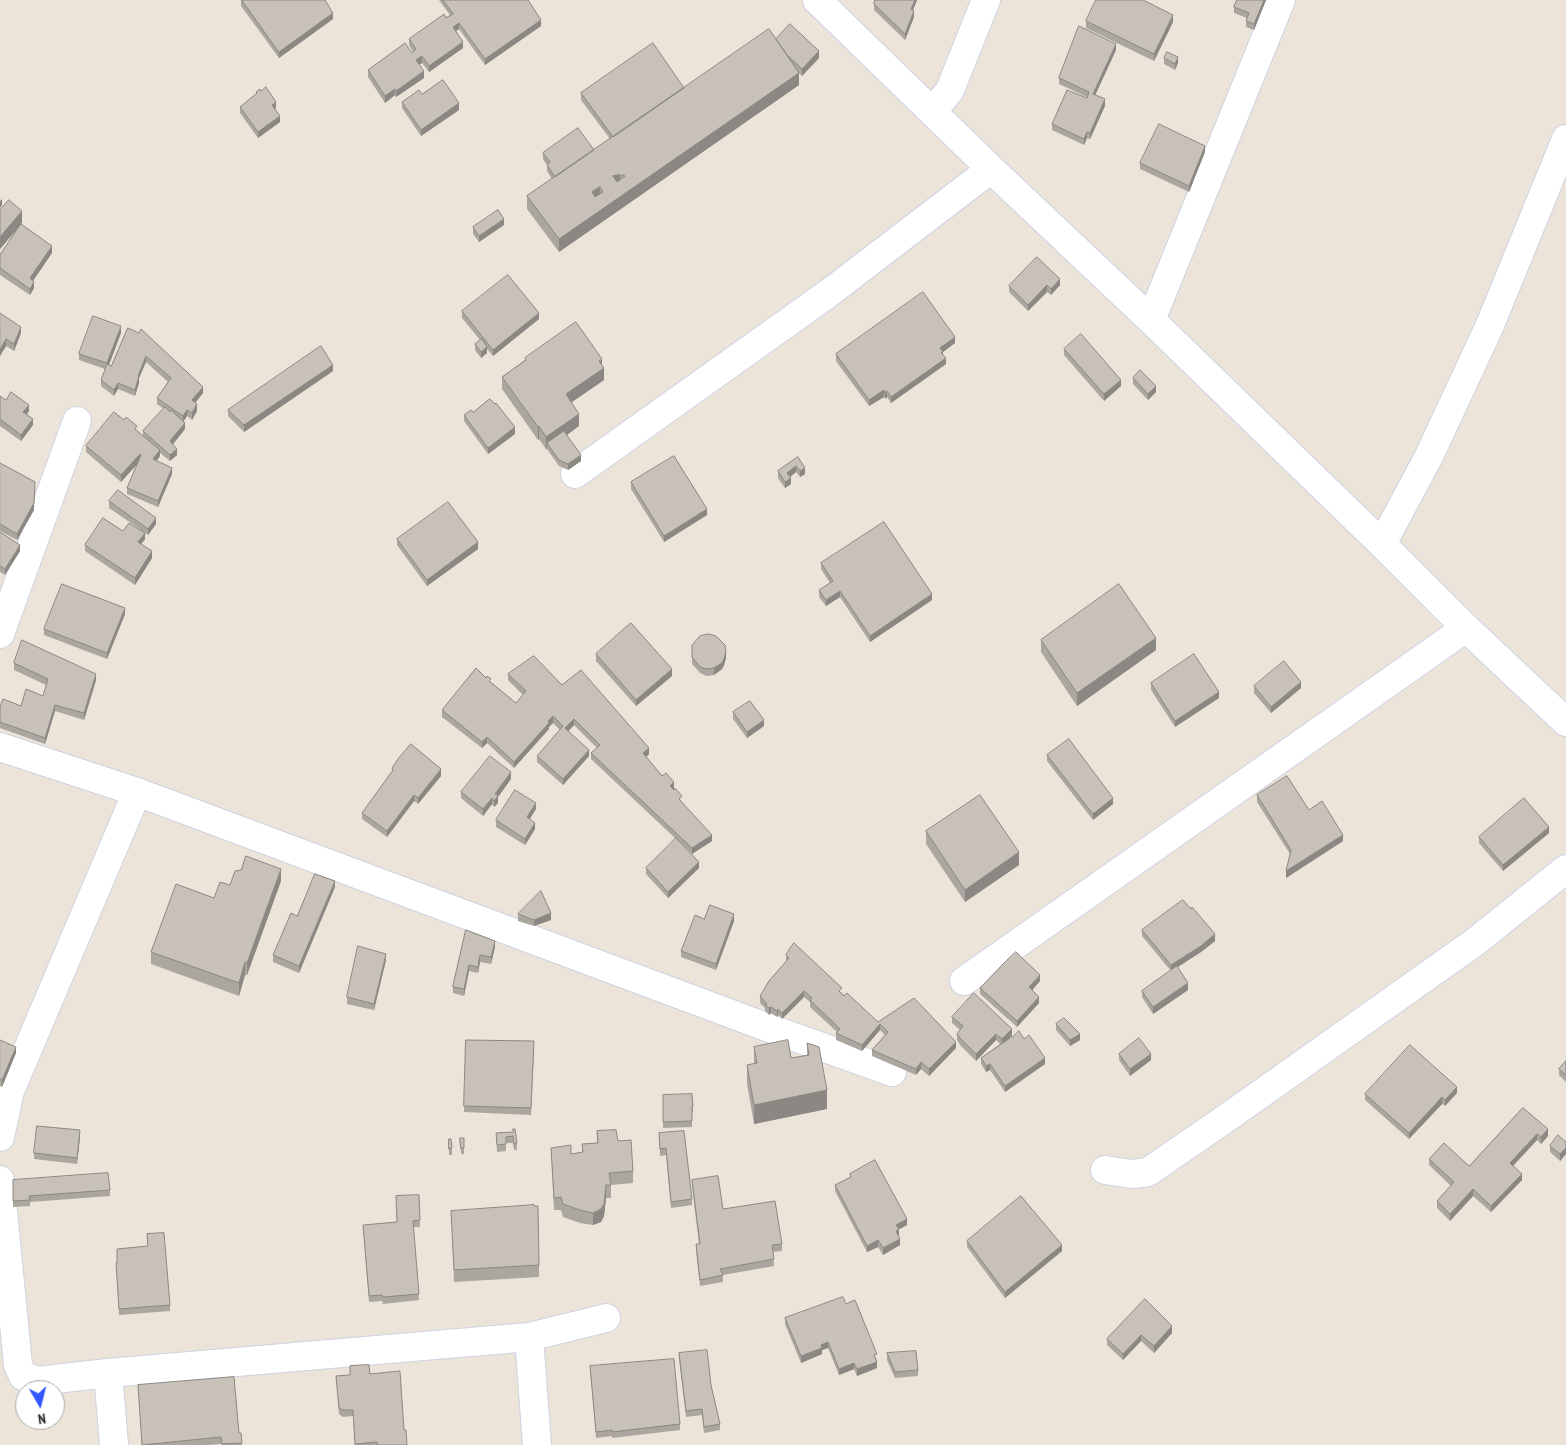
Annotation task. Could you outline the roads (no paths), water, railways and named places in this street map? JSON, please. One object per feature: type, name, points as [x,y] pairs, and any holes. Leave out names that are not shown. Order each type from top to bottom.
[{"type":"street","points":[[817,0],[991,169],[1151,320],[1466,628],[1566,722]]},
{"type":"street","points":[[933,111],[950,90],[986,0]]},
{"type":"street","points":[[1151,320],[1281,0]]},
{"type":"street","points":[[1382,544],[1428,456],[1490,325],[1566,139]]},
{"type":"street","points":[[575,474],[829,293],[991,169]]},
{"type":"street","points":[[0,634],[77,422]]},
{"type":"street","points":[[964,981],[1466,628]]},
{"type":"street","points":[[0,747],[137,792],[768,1028],[892,1072]]},
{"type":"street","points":[[0,1137],[10,1091],[137,792]]},
{"type":"street","points":[[1105,1170],[1132,1174],[1148,1172],[1475,942],[1566,869]]},
{"type":"street","points":[[0,1180],[18,1365],[23,1376],[37,1380],[529,1337],[606,1318]]},
{"type":"street","points":[[529,1337],[537,1445]]},
{"type":"street","points":[[108,1373],[114,1445]]}]
